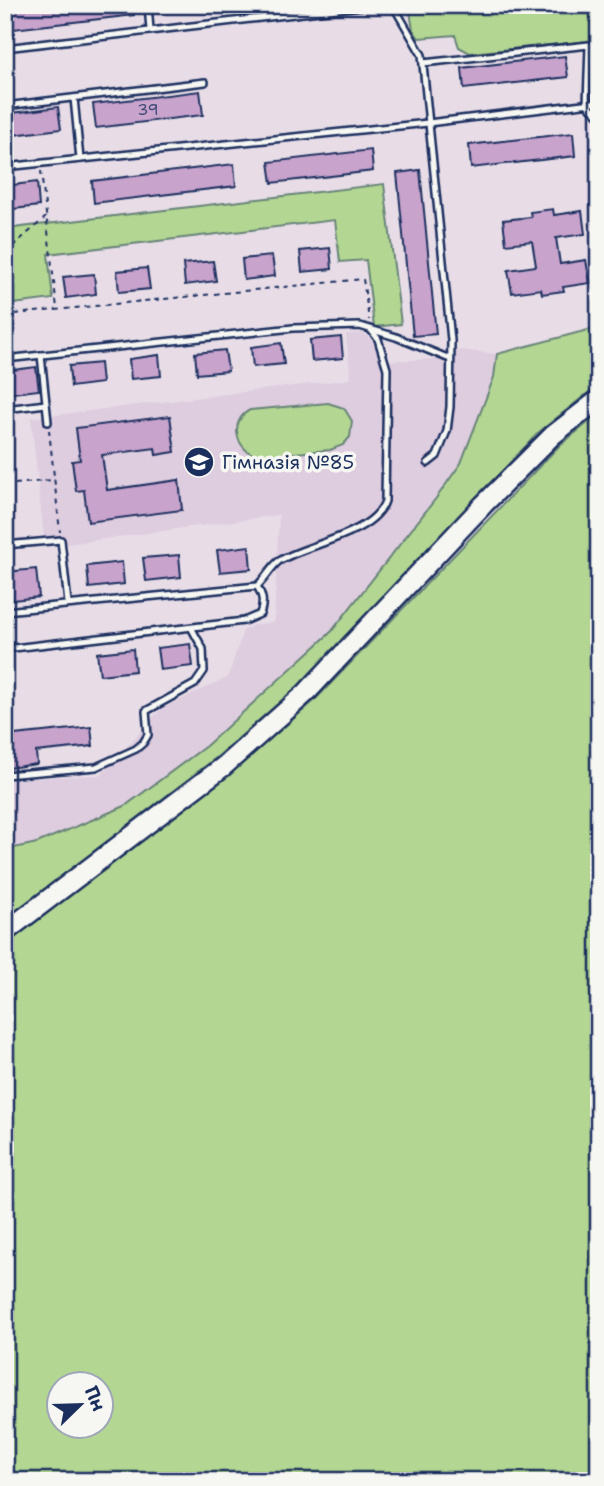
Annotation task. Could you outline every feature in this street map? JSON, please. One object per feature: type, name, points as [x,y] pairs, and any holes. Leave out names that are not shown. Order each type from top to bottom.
[{"type":"main road","points":[[5,932],[224,766],[306,693],[513,475],[553,435],[599,399]]},
{"type":"lane","points":[[148,5],[150,30]]},
{"type":"lane","points":[[5,48],[371,5]]},
{"type":"lane","points":[[393,5],[422,55],[452,340],[447,431],[437,456],[428,463]]},
{"type":"lane","points":[[423,63],[589,46],[587,104],[599,115]]},
{"type":"lane","points":[[5,106],[205,82]]},
{"type":"lane","points":[[74,98],[80,159]]},
{"type":"lane","points":[[5,167],[599,102]]},
{"type":"lane","points":[[5,359],[293,328],[360,326],[450,359]]},
{"type":"lane","points":[[5,611],[257,586],[277,562],[335,540],[382,510],[387,461],[387,369],[378,339],[371,330]]},
{"type":"lane","points":[[41,355],[48,422]]},
{"type":"lane","points":[[5,409],[46,404]]},
{"type":"lane","points":[[5,545],[61,540],[68,603]]},
{"type":"lane","points":[[5,649],[192,629],[254,619],[263,606],[263,595],[257,586]]},
{"type":"lane","points":[[5,775],[96,767],[136,749],[148,734],[146,711],[195,684],[204,671],[203,649],[192,629]]},
{"type":"path","points":[[40,163],[58,310]]},
{"type":"path","points":[[5,253],[46,216]]},
{"type":"path","points":[[5,315],[363,279],[371,330]]},
{"type":"path","points":[[48,422],[61,540]]},
{"type":"path","points":[[5,485],[54,480]]},
{"type":"shaded area","points":[[363,333],[377,349],[379,361],[439,359],[460,350],[497,354],[494,377],[461,463],[331,632],[206,746],[125,806],[37,843],[5,850],[5,781],[101,775],[161,709],[228,677],[243,631],[254,625],[274,622],[279,515],[45,547],[31,418],[351,379],[346,334]]},
{"type":"green space","points":[[409,5],[562,5],[562,9],[597,8],[599,40],[470,53],[459,47],[455,35],[419,38],[413,30]]},
{"type":"green space","points":[[384,184],[401,324],[374,327],[366,260],[340,262],[335,220],[48,254],[53,299],[5,305],[5,229]]},
{"type":"green space","points":[[599,327],[599,384],[539,432],[298,686],[217,757],[5,920],[5,850],[37,843],[125,806],[206,746],[331,632],[461,463],[494,377],[497,354]]},
{"type":"green space","points":[[328,403],[344,408],[352,421],[350,437],[343,445],[330,450],[259,456],[245,449],[240,443],[237,428],[239,421],[250,410]]},
{"type":"green space","points":[[599,414],[599,1481],[5,1481],[5,945],[230,774],[314,701],[559,446]]},
{"type":"building","points":[[133,5],[134,15],[5,30],[5,7]]},
{"type":"building","points":[[565,56],[568,77],[464,89],[462,68]]},
{"type":"building","points":[[200,91],[203,115],[96,128],[93,104]]},
{"type":"building","points":[[58,107],[61,129],[5,136],[5,114]]},
{"type":"building","points":[[573,133],[575,156],[471,168],[469,145]]},
{"type":"building","points":[[371,150],[373,171],[272,183],[269,162]]},
{"type":"building","points":[[234,164],[236,186],[94,203],[92,181]]},
{"type":"building","points":[[420,170],[436,334],[413,336],[397,173]]},
{"type":"building","points":[[37,182],[39,206],[5,210],[5,186]]},
{"type":"building","points":[[553,209],[554,215],[582,211],[585,234],[556,238],[560,264],[586,260],[590,283],[563,287],[564,291],[542,294],[541,289],[512,293],[508,270],[536,266],[532,241],[506,244],[503,220],[531,217],[530,212]]},
{"type":"building","points":[[330,248],[332,269],[302,272],[300,251]]},
{"type":"building","points":[[272,256],[275,276],[244,280],[242,259]]},
{"type":"building","points":[[213,261],[216,281],[185,285],[183,264]]},
{"type":"building","points":[[147,268],[150,289],[119,292],[117,271]]},
{"type":"building","points":[[94,274],[96,294],[66,298],[63,277]]},
{"type":"building","points":[[341,337],[343,358],[312,361],[310,340]]},
{"type":"building","points":[[281,343],[284,364],[253,367],[251,347]]},
{"type":"building","points":[[225,350],[228,371],[197,374],[195,353]]},
{"type":"building","points":[[159,355],[161,376],[131,379],[129,359]]},
{"type":"building","points":[[100,363],[102,383],[71,387],[69,366]]},
{"type":"building","points":[[36,367],[39,390],[5,394],[5,371]]},
{"type":"building","points":[[170,416],[175,452],[156,455],[155,448],[102,455],[107,490],[179,480],[182,510],[88,522],[84,490],[76,491],[72,461],[80,460],[76,428]]},
{"type":"building","points":[[249,546],[251,569],[220,572],[217,550]]},
{"type":"building","points":[[179,555],[181,577],[146,581],[143,558]]},
{"type":"building","points":[[122,562],[124,584],[89,588],[87,566]]},
{"type":"building","points":[[36,569],[39,597],[5,601],[5,572]]},
{"type":"building","points":[[190,644],[193,666],[160,670],[157,648]]},
{"type":"building","points":[[133,649],[135,671],[100,675],[97,653]]},
{"type":"building","points":[[91,727],[93,746],[36,752],[37,764],[8,768],[5,736]]},
{"type":"place","name":"Гімназія №85","points":[[199,462]]}]
